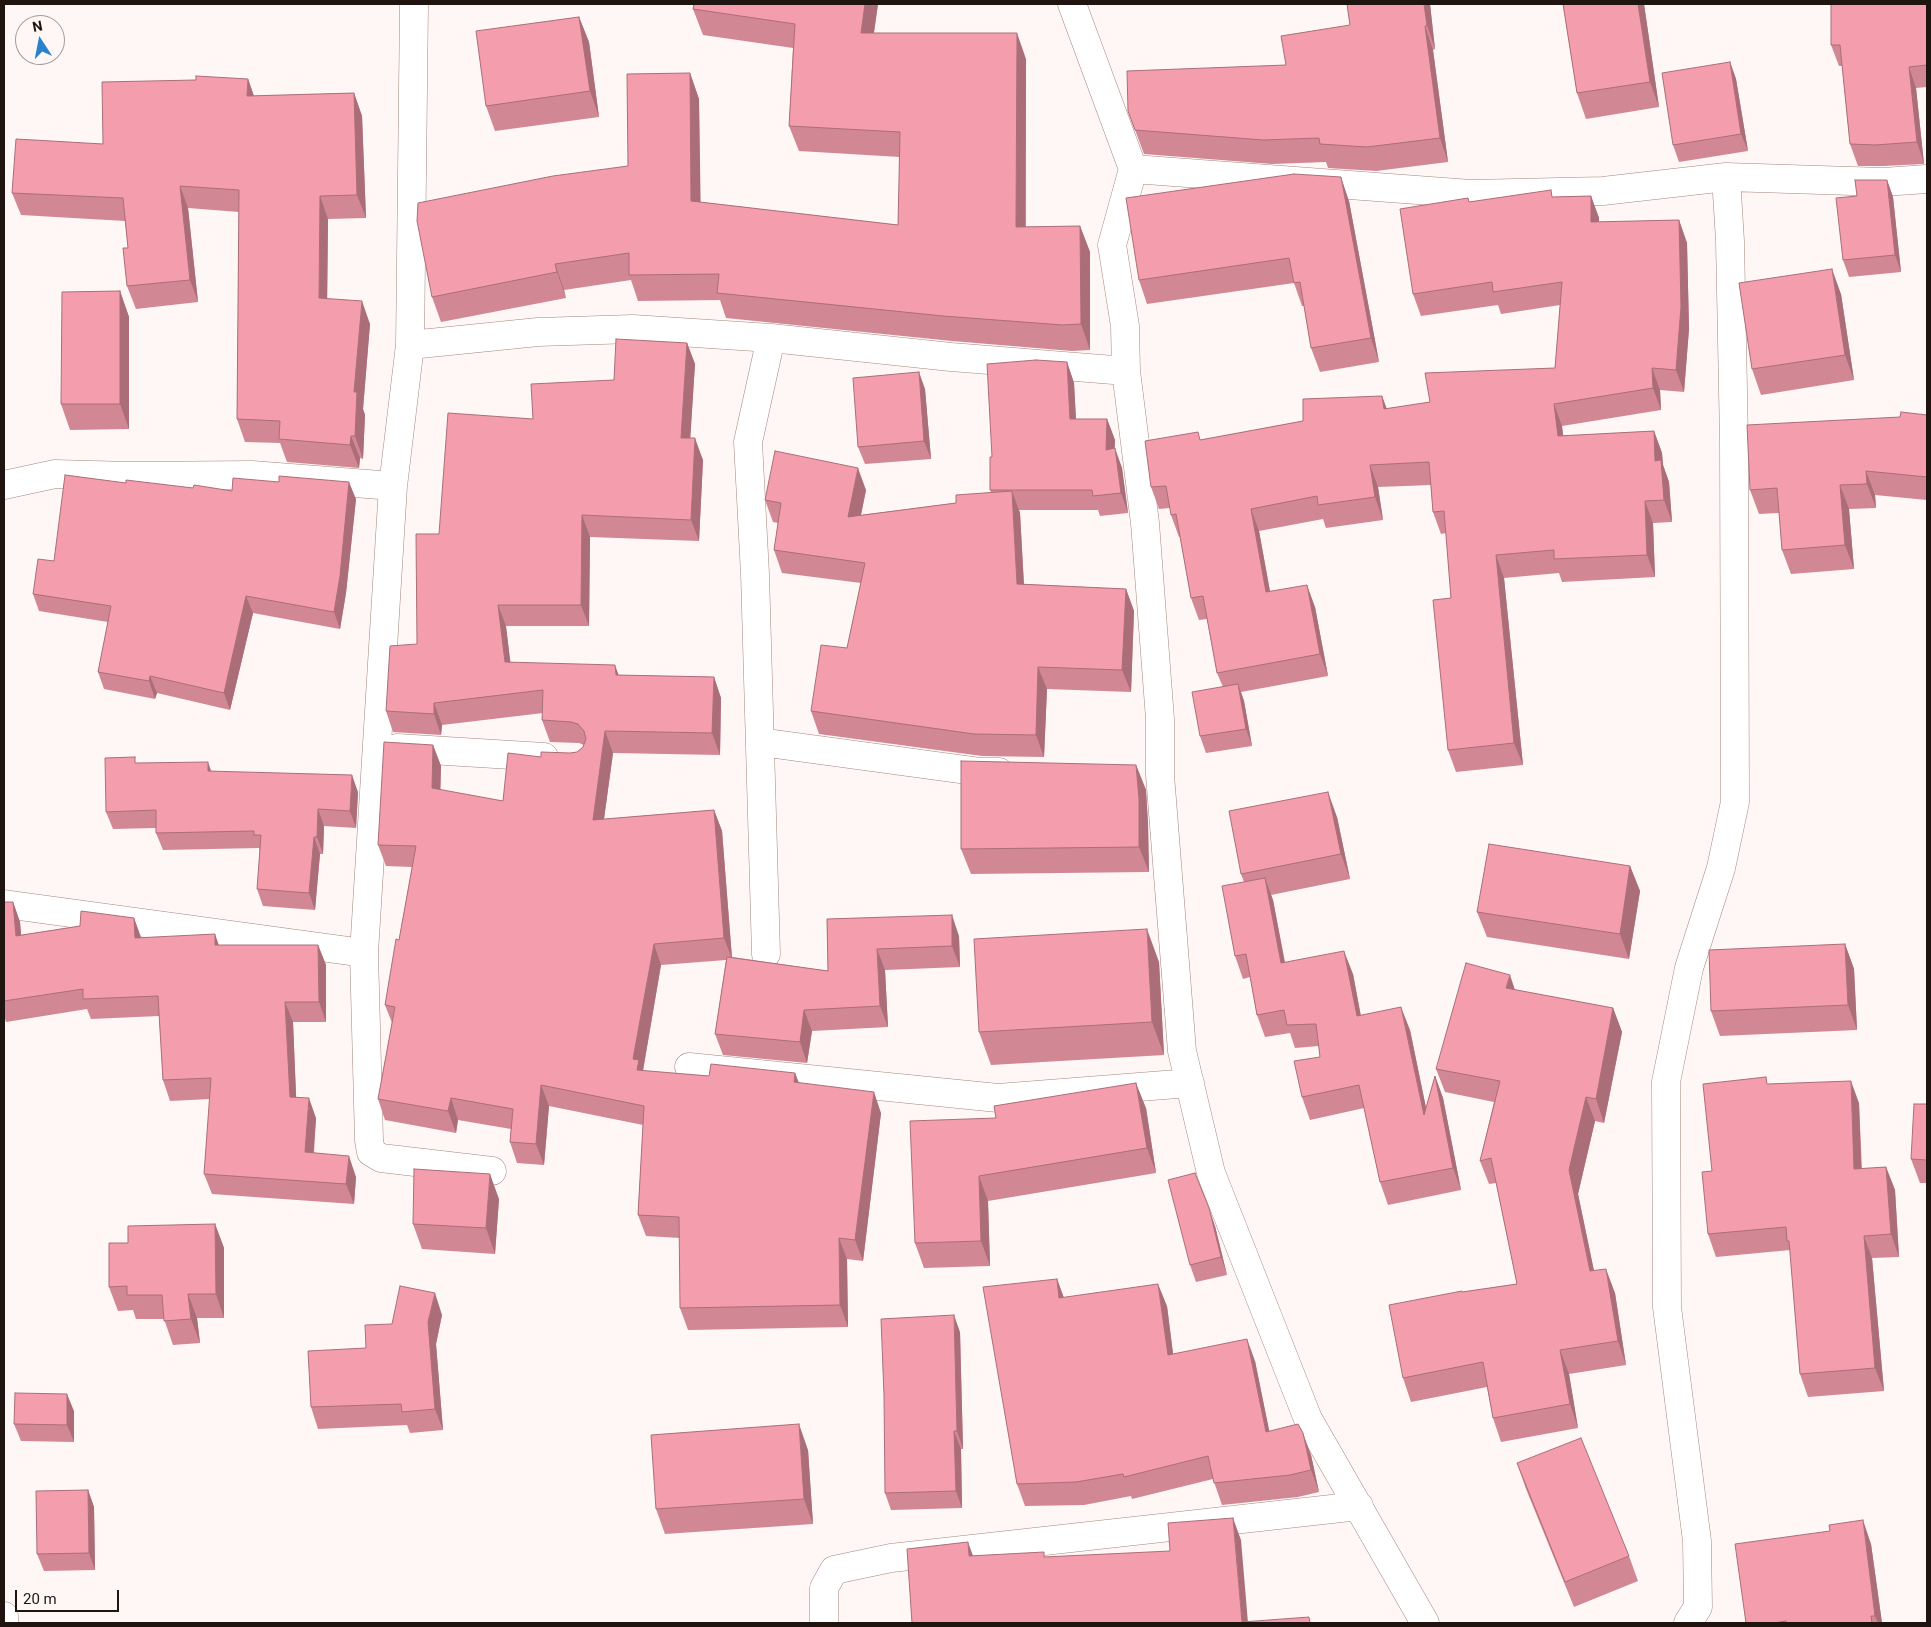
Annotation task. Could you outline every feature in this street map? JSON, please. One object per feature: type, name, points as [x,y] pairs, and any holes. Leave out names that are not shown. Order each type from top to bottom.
[{"type":"street","points":[[414,4],[410,345],[393,486],[364,953],[369,1140],[371,1152],[381,1158],[492,1171]]},
{"type":"street","points":[[1072,4],[1133,169],[1112,245],[1125,326],[1126,371],[1146,532],[1160,719],[1150,775],[1182,1050],[1211,1173],[1308,1420],[1425,1623]]},
{"type":"street","points":[[1133,169],[1471,194],[1603,191],[1726,177],[1882,182],[1927,179]]},
{"type":"street","points":[[1688,1623],[1698,1607],[1697,1540],[1668,1307],[1666,1082],[1689,968],[1721,868],[1735,802],[1734,440],[1730,241],[1726,177]]},
{"type":"street","points":[[410,345],[538,332],[633,329],[771,338],[951,357],[1126,371]]},
{"type":"street","points":[[766,954],[755,574],[748,442],[771,338]]},
{"type":"street","points":[[4,485],[54,474],[252,476],[393,486]]},
{"type":"street","points":[[760,742],[981,772],[1021,773]]},
{"type":"street","points":[[376,747],[568,759]]},
{"type":"street","points":[[4,904],[364,953]]},
{"type":"street","points":[[689,1067],[998,1098],[1190,1083]]},
{"type":"street","points":[[824,1623],[824,1588],[834,1570],[891,1558],[1359,1506]]},
{"type":"street","points":[[4,1616],[4,1623]]},
{"type":"building","points":[[694,4],[865,4],[861,33],[1017,33],[1016,227],[1080,226],[1081,324],[1063,325],[943,316],[717,293],[719,274],[629,275],[629,253],[555,264],[557,272],[432,297],[417,221],[418,203],[553,176],[628,166],[627,74],[690,73],[691,201],[898,225],[900,132],[789,126],[795,24],[693,9]]},
{"type":"building","points":[[1347,4],[1424,4],[1427,25],[1425,26],[1440,138],[1367,147],[1320,144],[1319,138],[1263,140],[1135,130],[1128,111],[1127,71],[1286,65],[1281,36],[1350,25]]},
{"type":"building","points":[[1563,4],[1638,4],[1650,82],[1577,93]]},
{"type":"building","points":[[1831,4],[1927,4],[1927,65],[1909,67],[1917,142],[1875,145],[1850,144],[1840,45],[1831,45]]},
{"type":"building","points":[[579,17],[590,91],[486,106],[476,31]]},
{"type":"building","points":[[1730,62],[1741,134],[1673,145],[1662,73]]},
{"type":"building","points":[[196,76],[248,79],[247,96],[354,93],[357,195],[320,196],[319,298],[362,301],[354,392],[357,392],[355,436],[351,436],[350,445],[279,439],[280,421],[237,419],[239,190],[180,186],[190,280],[127,286],[123,248],[128,248],[123,198],[12,193],[16,139],[103,144],[102,82],[196,80]]},
{"type":"building","points":[[1294,174],[1341,177],[1371,338],[1311,348],[1300,282],[1294,283],[1289,258],[1139,280],[1126,198]]},
{"type":"building","points":[[1855,180],[1887,180],[1895,255],[1843,260],[1836,198],[1857,196]]},
{"type":"building","points":[[1551,190],[1552,197],[1591,196],[1591,222],[1679,220],[1681,307],[1676,370],[1652,368],[1653,388],[1554,404],[1558,436],[1654,431],[1655,461],[1661,460],[1664,500],[1645,501],[1647,555],[1554,559],[1554,550],[1496,555],[1514,743],[1448,750],[1433,600],[1451,598],[1444,511],[1433,512],[1429,462],[1370,465],[1375,497],[1318,505],[1317,496],[1251,509],[1266,592],[1307,585],[1320,654],[1217,673],[1203,596],[1191,598],[1176,514],[1171,515],[1166,486],[1151,487],[1145,441],[1198,432],[1200,440],[1303,421],[1303,399],[1382,396],[1384,409],[1430,402],[1425,373],[1555,368],[1562,282],[1493,292],[1492,282],[1413,294],[1400,209],[1468,198],[1469,202]]},
{"type":"building","points":[[1832,269],[1845,355],[1752,369],[1739,283]]},
{"type":"building","points":[[120,291],[120,404],[61,404],[62,292]]},
{"type":"building","points":[[616,339],[687,343],[681,438],[695,438],[691,520],[582,515],[581,605],[498,605],[505,662],[615,665],[616,675],[714,677],[712,733],[605,731],[593,820],[714,810],[724,938],[654,944],[633,1059],[639,1060],[637,1070],[709,1076],[711,1064],[795,1073],[794,1082],[874,1092],[855,1240],[839,1238],[840,1305],[680,1308],[679,1217],[638,1215],[644,1106],[541,1085],[536,1144],[510,1142],[513,1109],[451,1098],[448,1111],[378,1099],[395,1007],[385,1005],[396,939],[399,940],[416,846],[378,845],[384,742],[433,745],[432,788],[503,801],[508,753],[541,757],[541,752],[577,752],[583,747],[586,739],[584,731],[578,724],[542,720],[543,690],[434,703],[434,714],[386,711],[390,646],[417,644],[416,534],[439,534],[448,413],[533,419],[531,384],[614,380]]},
{"type":"building","points":[[1036,360],[1067,362],[1070,419],[1107,419],[1106,450],[1115,448],[1121,493],[1093,496],[1092,490],[990,490],[990,457],[992,457],[987,364]]},
{"type":"building","points":[[919,372],[924,441],[858,447],[853,378]]},
{"type":"building","points":[[1901,412],[1927,415],[1927,477],[1866,471],[1867,484],[1840,485],[1845,545],[1782,550],[1777,488],[1750,490],[1747,425],[1900,417]]},
{"type":"building","points":[[775,451],[858,468],[848,517],[956,503],[956,495],[1012,491],[1017,584],[1126,589],[1122,670],[1038,667],[1036,735],[974,734],[811,711],[821,645],[847,648],[865,563],[774,550],[781,503],[765,500]]},
{"type":"building","points":[[65,475],[126,483],[126,480],[193,488],[194,485],[232,491],[233,478],[279,482],[279,476],[349,482],[340,576],[334,612],[246,596],[224,693],[150,676],[149,681],[98,672],[111,606],[33,594],[38,559],[54,561]]},
{"type":"building","points":[[1238,684],[1246,729],[1200,736],[1192,692]]},
{"type":"building","points":[[135,757],[135,763],[208,762],[208,771],[352,775],[350,811],[318,809],[317,837],[314,837],[309,893],[257,889],[261,835],[254,835],[254,831],[156,833],[156,810],[106,812],[105,758]]},
{"type":"building","points":[[961,761],[1136,765],[1139,799],[1139,847],[961,849]]},
{"type":"building","points":[[1328,792],[1341,854],[1241,874],[1229,811]]},
{"type":"building","points":[[1489,844],[1630,866],[1620,934],[1477,912]]},
{"type":"building","points":[[1265,878],[1281,963],[1344,951],[1357,1016],[1401,1007],[1424,1115],[1435,1076],[1453,1168],[1380,1182],[1359,1085],[1302,1097],[1294,1061],[1320,1057],[1316,1024],[1287,1025],[1284,1010],[1257,1015],[1246,954],[1235,956],[1222,886]]},
{"type":"building","points":[[4,902],[13,902],[16,936],[80,926],[81,911],[134,918],[135,938],[215,934],[215,945],[318,945],[319,1002],[285,1002],[290,1097],[309,1098],[305,1152],[349,1156],[346,1184],[204,1174],[211,1078],[163,1080],[158,996],[83,999],[83,989],[4,1001]]},
{"type":"building","points":[[952,915],[952,946],[877,949],[880,1006],[804,1010],[800,1042],[715,1034],[727,957],[828,971],[827,919]]},
{"type":"building","points":[[1147,929],[1152,1022],[979,1032],[974,939]]},
{"type":"building","points":[[1845,944],[1848,1005],[1711,1011],[1709,950]]},
{"type":"building","points":[[1466,963],[1510,975],[1506,988],[1613,1008],[1596,1099],[1586,1097],[1569,1170],[1590,1271],[1606,1269],[1618,1341],[1560,1350],[1570,1404],[1493,1418],[1483,1362],[1403,1378],[1389,1305],[1462,1291],[1517,1284],[1491,1158],[1480,1161],[1500,1081],[1436,1069]]},
{"type":"building","points":[[1766,1077],[1767,1084],[1851,1081],[1854,1169],[1886,1167],[1891,1234],[1864,1236],[1875,1368],[1800,1374],[1789,1241],[1787,1241],[1786,1227],[1708,1234],[1702,1172],[1712,1171],[1703,1084]]},
{"type":"building","points":[[1136,1083],[1147,1148],[979,1176],[981,1241],[915,1243],[910,1121],[996,1118],[994,1106]]},
{"type":"building","points":[[1914,1104],[1927,1104],[1927,1160],[1911,1159]]},
{"type":"building","points":[[414,1169],[490,1174],[486,1228],[413,1224]]},
{"type":"building","points":[[1195,1173],[1209,1208],[1221,1257],[1190,1265],[1168,1180]]},
{"type":"building","points":[[215,1224],[216,1294],[188,1294],[191,1319],[164,1321],[162,1295],[127,1295],[127,1286],[109,1287],[109,1243],[128,1243],[128,1226]]},
{"type":"building","points":[[1057,1279],[1059,1298],[1158,1284],[1168,1355],[1247,1339],[1266,1432],[1298,1424],[1303,1433],[1311,1470],[1290,1475],[1214,1483],[1208,1456],[1124,1477],[1123,1474],[1076,1482],[1017,1484],[983,1287]]},
{"type":"building","points":[[400,1286],[435,1293],[428,1322],[435,1409],[402,1412],[401,1404],[311,1407],[308,1351],[366,1348],[365,1325],[392,1324]]},
{"type":"building","points":[[954,1315],[957,1431],[954,1431],[956,1491],[885,1493],[881,1319]]},
{"type":"building","points":[[15,1393],[67,1394],[67,1425],[14,1424]]},
{"type":"building","points":[[799,1424],[804,1499],[656,1509],[651,1435]]},
{"type":"building","points":[[1581,1438],[1629,1556],[1565,1582],[1517,1463]]},
{"type":"building","points":[[88,1490],[89,1553],[37,1554],[36,1491]]},
{"type":"building","points":[[1233,1518],[1242,1622],[1309,1617],[1310,1623],[912,1623],[907,1549],[968,1542],[969,1556],[1044,1552],[1044,1557],[1170,1551],[1168,1523]]},
{"type":"building","points":[[1863,1520],[1875,1616],[1871,1616],[1872,1623],[1786,1623],[1786,1621],[1746,1623],[1735,1544],[1830,1531],[1829,1525]]}]
